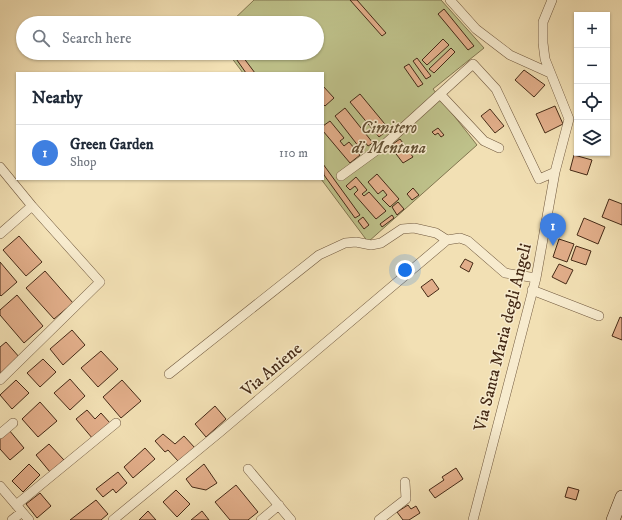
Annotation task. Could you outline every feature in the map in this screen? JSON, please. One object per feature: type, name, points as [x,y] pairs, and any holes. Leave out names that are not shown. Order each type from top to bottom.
[{"type":"street","points":[[450,0],[476,29],[510,54],[550,73]]},
{"type":"street","name":"Via Santa Maria degli Angeli","points":[[473,520],[536,278],[555,172],[569,119],[545,59],[543,22],[552,0]]},
{"type":"street","points":[[341,176],[385,144],[473,64],[496,89],[539,179],[555,172]]},
{"type":"street","points":[[440,94],[484,141],[499,148]]},
{"type":"street","points":[[0,167],[32,206],[100,282],[0,380]]},
{"type":"street","points":[[0,234],[32,206]]},
{"type":"street","points":[[169,374],[319,255],[345,243],[356,242],[371,245],[381,243],[402,229],[414,228],[436,232],[447,240],[460,238],[468,241],[505,273],[536,278]]},
{"type":"street","name":"Via Aniene","points":[[114,520],[447,240]]},
{"type":"street","points":[[532,290],[599,316]]},
{"type":"street","points":[[0,434],[13,423]]},
{"type":"street","points":[[12,520],[19,508],[116,423]]},
{"type":"street","points":[[248,469],[291,520]]},
{"type":"street","points":[[378,520],[406,499],[405,482]]},
{"type":"street","points":[[0,486],[29,520]]},
{"type":"street","points":[[613,520],[622,497]]},
{"type":"street","points":[[261,520],[279,505]]},
{"type":"green space","name":"Cimitero di Mentana","points":[[254,0],[441,0],[484,48],[433,89],[477,145],[368,242],[322,180],[324,180],[324,72],[242,72],[233,60],[324,60],[324,16],[237,16]]},
{"type":"building","points":[[350,0],[357,0],[386,33],[382,36]]},
{"type":"building","points":[[444,9],[474,46],[468,50],[438,14]]},
{"type":"building","points":[[443,39],[449,45],[427,65],[422,60]]},
{"type":"building","points":[[451,48],[455,52],[434,73],[429,69]]},
{"type":"building","points":[[417,58],[431,76],[426,79],[413,61]]},
{"type":"building","points":[[237,60],[245,60],[254,72],[245,72]]},
{"type":"building","points":[[409,64],[423,84],[418,87],[404,67]]},
{"type":"building","points":[[524,70],[545,85],[534,97],[515,80]]},
{"type":"building","points":[[324,87],[334,98],[325,106],[324,105]]},
{"type":"building","points":[[360,94],[389,129],[379,137],[350,102]]},
{"type":"building","points":[[555,106],[563,124],[545,133],[536,114]]},
{"type":"building","points":[[345,108],[373,143],[368,146],[365,142],[359,147],[335,116]]},
{"type":"building","points":[[490,109],[504,126],[495,133],[481,116]]},
{"type":"building","points":[[330,121],[344,138],[340,141],[344,146],[349,142],[360,155],[350,163],[324,132],[324,125]]},
{"type":"building","points":[[438,128],[444,135],[441,137],[438,133],[435,135],[432,132]]},
{"type":"building","points":[[400,139],[413,157],[403,163],[390,146]]},
{"type":"building","points":[[574,155],[592,160],[587,175],[570,170]]},
{"type":"building","points":[[324,165],[360,215],[355,218],[324,175]]},
{"type":"building","points":[[377,174],[399,199],[390,207],[382,199],[387,195],[383,190],[378,194],[368,182]]},
{"type":"building","points":[[356,177],[367,190],[362,194],[364,196],[369,192],[386,211],[376,219],[354,194],[358,190],[355,186],[350,190],[346,186]]},
{"type":"building","points":[[413,188],[419,195],[412,200],[407,194]]},
{"type":"building","points":[[609,199],[622,204],[622,225],[602,217]]},
{"type":"building","points":[[398,202],[404,209],[397,215],[392,207]]},
{"type":"building","points":[[392,215],[394,218],[382,227],[380,224]]},
{"type":"building","points":[[363,217],[369,225],[364,229],[358,221]]},
{"type":"building","points":[[584,218],[605,227],[598,244],[577,235]]},
{"type":"building","points":[[19,236],[42,262],[26,276],[3,250]]},
{"type":"building","points":[[559,239],[574,244],[567,262],[553,257]]},
{"type":"building","points":[[576,246],[591,251],[586,265],[571,260]]},
{"type":"building","points":[[465,259],[473,263],[469,272],[460,267]]},
{"type":"building","points":[[0,262],[17,282],[1,296],[0,295]]},
{"type":"building","points":[[559,264],[573,270],[566,284],[552,277]]},
{"type":"building","points":[[45,271],[73,303],[54,319],[26,288]]},
{"type":"building","points":[[432,279],[439,289],[428,297],[421,287]]},
{"type":"building","points":[[17,295],[43,326],[24,343],[0,315],[0,310]]},
{"type":"building","points":[[620,317],[622,318],[622,340],[612,336]]},
{"type":"building","points":[[72,330],[85,345],[63,365],[50,349]]},
{"type":"building","points":[[6,342],[20,358],[0,377],[0,347]]},
{"type":"building","points":[[101,351],[118,369],[98,387],[81,368]]},
{"type":"building","points":[[43,359],[56,372],[40,387],[27,373]]},
{"type":"building","points":[[70,379],[85,396],[70,410],[54,393]]},
{"type":"building","points":[[16,380],[29,393],[12,409],[0,395]]},
{"type":"building","points":[[122,380],[141,401],[121,418],[103,397]]},
{"type":"building","points":[[40,402],[57,421],[38,437],[22,419]]},
{"type":"building","points":[[215,406],[226,419],[206,437],[195,424]]},
{"type":"building","points":[[87,410],[95,419],[101,413],[110,423],[93,439],[76,419]]},
{"type":"building","points":[[9,430],[24,448],[10,460],[0,449],[0,438]]},
{"type":"building","points":[[163,434],[175,444],[184,436],[195,448],[178,461],[168,450],[165,452],[155,441]]},
{"type":"building","points":[[49,444],[64,460],[50,472],[36,455]]},
{"type":"building","points":[[145,448],[155,459],[133,478],[124,467]]},
{"type":"building","points":[[29,464],[40,475],[23,492],[12,481]]},
{"type":"building","points":[[204,464],[217,483],[206,490],[192,487],[186,479]]},
{"type":"building","points":[[456,468],[463,479],[435,498],[429,490],[444,480],[442,477]]},
{"type":"building","points":[[118,472],[127,483],[116,493],[113,489],[103,497],[96,489]]},
{"type":"building","points":[[236,485],[258,512],[248,520],[230,520],[215,502]]},
{"type":"building","points":[[568,487],[579,490],[576,500],[565,497]]},
{"type":"building","points":[[176,490],[190,504],[177,517],[163,502]]},
{"type":"building","points":[[40,493],[51,506],[37,518],[26,504]]},
{"type":"building","points":[[96,500],[108,514],[101,520],[70,520]]},
{"type":"building","points":[[408,505],[411,509],[416,506],[420,513],[409,520],[403,520],[397,512]]},
{"type":"building","points":[[148,511],[156,520],[139,520]]},
{"type":"building","points":[[202,511],[209,520],[191,520]]},
{"type":"place","name":"Green Garden","points":[[553,246]]}]
